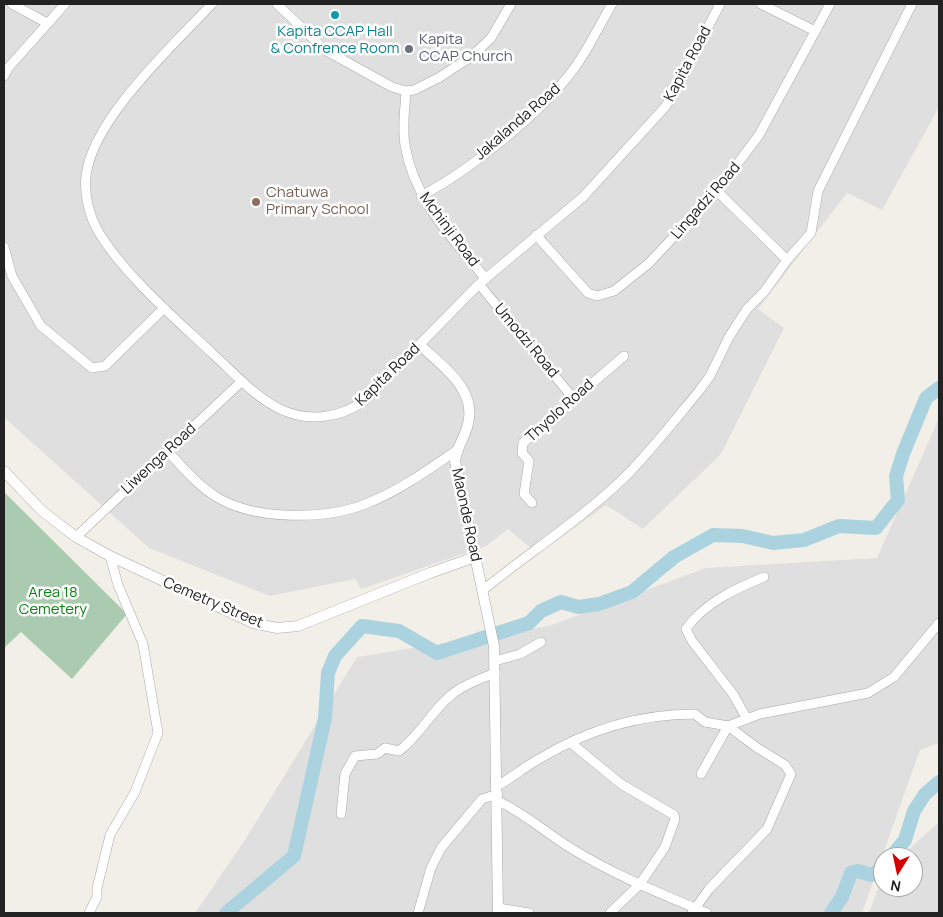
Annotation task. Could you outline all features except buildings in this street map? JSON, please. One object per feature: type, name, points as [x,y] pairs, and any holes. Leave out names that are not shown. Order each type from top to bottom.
[{"type":"street","points":[[12,4],[47,23]]},
{"type":"street","points":[[4,76],[8,68],[66,4]]},
{"type":"street","name":"Kapita Road","points":[[212,4],[130,94],[104,128],[91,152],[86,177],[87,201],[98,230],[116,256],[164,308],[264,400],[283,410],[309,417],[337,415],[351,410],[364,401],[483,282],[583,197],[665,107],[676,90],[720,4]]},
{"type":"street","points":[[277,4],[333,56],[392,87],[406,91],[414,90],[472,56],[491,38],[511,4]]},
{"type":"street","name":"Jakalanda Road","points":[[421,196],[454,177],[539,108],[574,68],[612,4]]},
{"type":"street","points":[[761,4],[815,31]]},
{"type":"street","name":"Lingadzi Road","points":[[536,235],[580,287],[588,293],[597,296],[606,295],[614,291],[648,264],[717,191],[760,134],[830,4]]},
{"type":"street","points":[[483,590],[577,519],[625,476],[700,391],[710,376],[733,330],[787,260],[811,233],[818,191],[912,4]]},
{"type":"street","name":"Mchinji Road","points":[[406,91],[405,145],[421,196],[483,282]]},
{"type":"street","points":[[717,191],[787,260]]},
{"type":"street","points":[[4,247],[12,276],[41,326],[92,368],[105,366],[164,308]]},
{"type":"street","name":"Umodzi Road","points":[[483,282],[573,398]]},
{"type":"street","name":"Maonde Road","points":[[420,345],[456,380],[467,395],[469,419],[457,450],[455,461],[489,614],[494,646],[498,794],[498,911]]},
{"type":"street","name":"Thyolo Road","points":[[532,503],[524,494],[529,461],[522,453],[523,443],[624,356]]},
{"type":"street","name":"Liwenga Road","points":[[76,537],[242,381]]},
{"type":"street","points":[[168,452],[206,490],[217,497],[237,507],[278,515],[327,512],[366,504],[400,488],[457,450]]},
{"type":"street","name":"Cemetry Street","points":[[4,471],[42,510],[76,537],[110,556],[253,623],[277,628],[298,626],[430,572],[475,557]]},
{"type":"street","points":[[89,913],[97,897],[97,888],[110,835],[135,792],[158,733],[143,644],[118,585],[110,556]]},
{"type":"street","points":[[747,719],[733,694],[692,641],[686,629],[706,608],[730,592],[764,577]]},
{"type":"street","points":[[700,774],[728,726],[760,714],[868,693],[894,678],[939,623]]},
{"type":"street","points":[[495,661],[520,654],[542,642]]},
{"type":"street","points":[[341,814],[345,774],[355,756],[377,754],[387,748],[399,750],[426,724],[448,697],[464,686],[495,673]]},
{"type":"street","points":[[418,913],[431,868],[442,848],[482,799],[498,794],[513,778],[538,759],[606,727],[668,714],[695,714],[705,722],[728,726],[756,747],[785,765],[791,774],[768,829],[709,889],[693,911]]},
{"type":"street","points":[[571,743],[621,784],[674,815],[674,825],[665,847],[640,884],[610,913]]},
{"type":"street","points":[[498,794],[568,846],[693,911],[707,913]]},
{"type":"street","points":[[498,911],[529,913]]},
{"type":"shaded area","points":[[4,4],[939,4],[939,107],[882,210],[847,193],[758,309],[784,328],[721,454],[643,529],[606,505],[538,554],[508,529],[486,546],[361,589],[355,579],[270,596],[149,548],[4,417]]},
{"type":"shaded area","points":[[939,418],[939,743],[920,750],[885,847],[873,847],[873,882],[862,913],[195,913],[245,840],[357,657],[549,626],[706,568],[877,558]]},
{"type":"shaded area","points":[[939,822],[939,913],[869,913],[875,897],[923,897],[923,847],[911,847]]},
{"type":"green space","name":"Area 18 Cemetery","points":[[4,492],[127,614],[72,679],[21,632],[4,648]]},
{"type":"waterway","points":[[226,913],[294,856],[325,718],[328,673],[335,656],[362,626],[399,631],[437,653],[529,623],[541,611],[561,602],[578,607],[599,604],[632,592],[674,557],[713,535],[743,536],[773,543],[804,540],[839,526],[876,528],[898,500],[896,476],[903,454],[926,398],[939,388]]},
{"type":"waterway","points":[[899,847],[905,840],[914,811],[925,794],[939,782]]},
{"type":"waterway","points":[[831,913],[842,897],[851,873],[858,871],[871,875],[873,874]]},
{"type":"place","name":"Kapita CCAP Hall & Confrence Room","points":[[335,15]]},
{"type":"place","name":"Kapita CCAP Church","points":[[409,49]]},
{"type":"place","name":"Chatuwa Primary School","points":[[256,202]]}]
